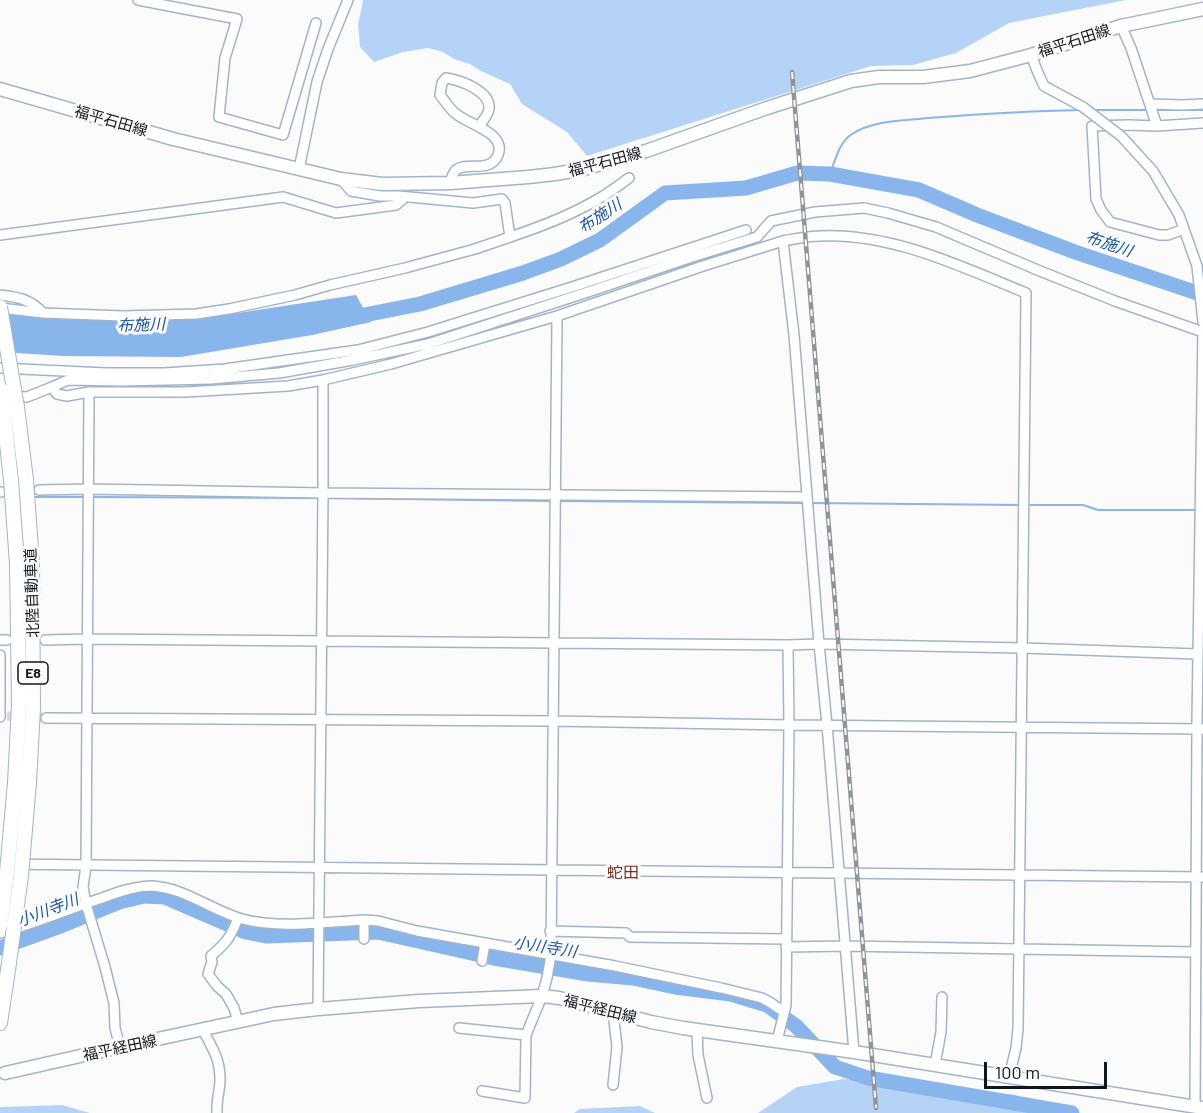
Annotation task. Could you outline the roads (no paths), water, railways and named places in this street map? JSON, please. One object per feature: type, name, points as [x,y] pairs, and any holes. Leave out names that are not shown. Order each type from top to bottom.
[{"type":"highway","name":"北陸自動車道","points":[[0,307],[17,564],[22,783],[21,876],[0,1023]]},
{"type":"highway","name":"北陸自動車道","points":[[0,388],[26,480],[32,562],[33,708],[0,925]]},
{"type":"main road","name":"福平石田線","points":[[0,89],[173,139],[341,179],[382,184],[450,183],[537,176],[584,169],[646,151],[851,81],[970,70],[1031,55],[1121,26],[1203,9]]},
{"type":"main road","name":"福平経田線","points":[[5,1073],[274,1014],[419,1001],[542,996],[559,998],[651,1022],[697,1030],[854,1052],[1198,1109]]},
{"type":"street","points":[[138,0],[237,19],[225,58],[219,117],[283,135],[316,23]]},
{"type":"street","points":[[299,169],[317,82],[348,0]]},
{"type":"street","points":[[1121,26],[1131,48],[1157,126]]},
{"type":"street","points":[[1031,55],[1044,86],[1083,107],[1121,136],[1153,171],[1179,215],[1200,265],[1203,322]]},
{"type":"street","points":[[450,183],[454,171],[483,166],[492,162],[498,155],[499,145],[494,137],[479,126],[456,115],[446,104],[440,95],[442,83],[446,78],[469,85],[486,99],[489,111],[479,126]]},
{"type":"street","points":[[1150,104],[1203,104]]},
{"type":"street","points":[[1184,229],[1159,235],[1110,222],[1096,199],[1092,126],[1203,123]]},
{"type":"street","points":[[0,307],[43,313],[123,316],[196,314],[229,309],[295,295],[475,249],[540,227],[579,210],[629,178]]},
{"type":"street","points":[[341,179],[351,191],[380,196],[473,203],[502,199],[505,203],[510,237]]},
{"type":"street","points":[[0,235],[283,197],[336,213],[396,205],[402,200],[399,196]]},
{"type":"street","points":[[6,403],[68,380],[211,379],[279,373],[428,344],[757,237],[771,222],[815,212],[864,208],[936,227],[1115,301],[1203,331],[1202,563],[1198,654],[1200,878],[1196,952],[1198,1109]]},
{"type":"street","points":[[0,368],[95,373],[164,373],[225,369],[358,350],[428,332],[746,230]]},
{"type":"street","points":[[52,387],[57,394],[67,396],[89,392],[186,392],[288,386],[323,380],[391,364],[557,316],[783,241],[818,236],[878,240],[909,248],[1026,293],[1018,1029],[1010,1077]]},
{"type":"street","points":[[783,241],[794,335],[854,1052]]},
{"type":"street","points":[[0,295],[24,299],[35,304],[43,313]]},
{"type":"street","points":[[482,1091],[525,1098],[526,1035],[542,996],[551,955],[557,316]]},
{"type":"street","points":[[318,1009],[323,380]]},
{"type":"street","points":[[89,392],[86,866],[83,887],[114,1003],[115,1028],[120,1047]]},
{"type":"street","points":[[39,490],[807,497]]},
{"type":"street","points":[[45,640],[819,644],[1198,654]]},
{"type":"street","points":[[782,1042],[786,1005],[788,645]]},
{"type":"street","points":[[0,655],[2,716]]},
{"type":"street","points":[[46,718],[1200,728]]},
{"type":"street","points":[[0,864],[1020,874],[1200,878]]},
{"type":"street","points":[[0,933],[24,927],[137,887],[152,886],[181,891],[238,918],[275,924],[319,925],[364,920],[378,921],[417,931],[615,966],[733,991],[762,998],[784,1012]]},
{"type":"street","points":[[238,918],[225,943],[210,956],[212,962],[208,974],[226,994],[234,1008],[238,1022]]},
{"type":"street","points":[[364,920],[364,939]]},
{"type":"street","points":[[550,932],[626,933],[630,938],[845,946],[1196,952]]},
{"type":"street","points":[[482,961],[485,943]]},
{"type":"street","points":[[936,1065],[941,1032],[942,997]]},
{"type":"street","points":[[613,1012],[617,1047],[613,1084]]},
{"type":"street","points":[[459,1028],[526,1035]]},
{"type":"street","points":[[203,1030],[219,1059],[220,1081],[217,1113]]},
{"type":"street","points":[[697,1030],[698,1055],[706,1098]]},
{"type":"water","points":[[356,295],[371,322],[312,335],[181,357],[64,356],[0,352],[0,306],[95,319],[218,316]]},
{"type":"waterway","points":[[830,174],[838,152],[848,137],[870,126],[966,115],[1080,110]]},
{"type":"waterway","points":[[1092,110],[1149,110]]},
{"type":"waterway","points":[[1155,110],[1203,110]]},
{"type":"waterway","name":"布施川","points":[[349,318],[420,304],[561,259],[600,240],[665,193],[746,188],[797,173],[830,174],[919,190],[977,215],[1075,252],[1203,295]]},
{"type":"waterway","points":[[33,497],[85,497]]},
{"type":"waterway","points":[[90,497],[319,498]]},
{"type":"waterway","points":[[324,498],[553,501]]},
{"type":"waterway","points":[[558,501],[805,503]]},
{"type":"waterway","points":[[810,503],[1021,505]]},
{"type":"waterway","points":[[1026,505],[1083,505],[1098,510],[1197,510]]},
{"type":"waterway","name":"小川寺川","points":[[0,948],[119,902],[144,896],[165,897],[246,932],[266,936],[378,932],[494,958],[731,994],[767,1005],[796,1026],[835,1067],[868,1078],[1072,1113]]},
{"type":"tunnel","points":[[7,716],[46,718]]},
{"type":"railway","points":[[792,72],[876,1108]]},
{"type":"district","name":"蛇田","points":[[623,873]]}]
